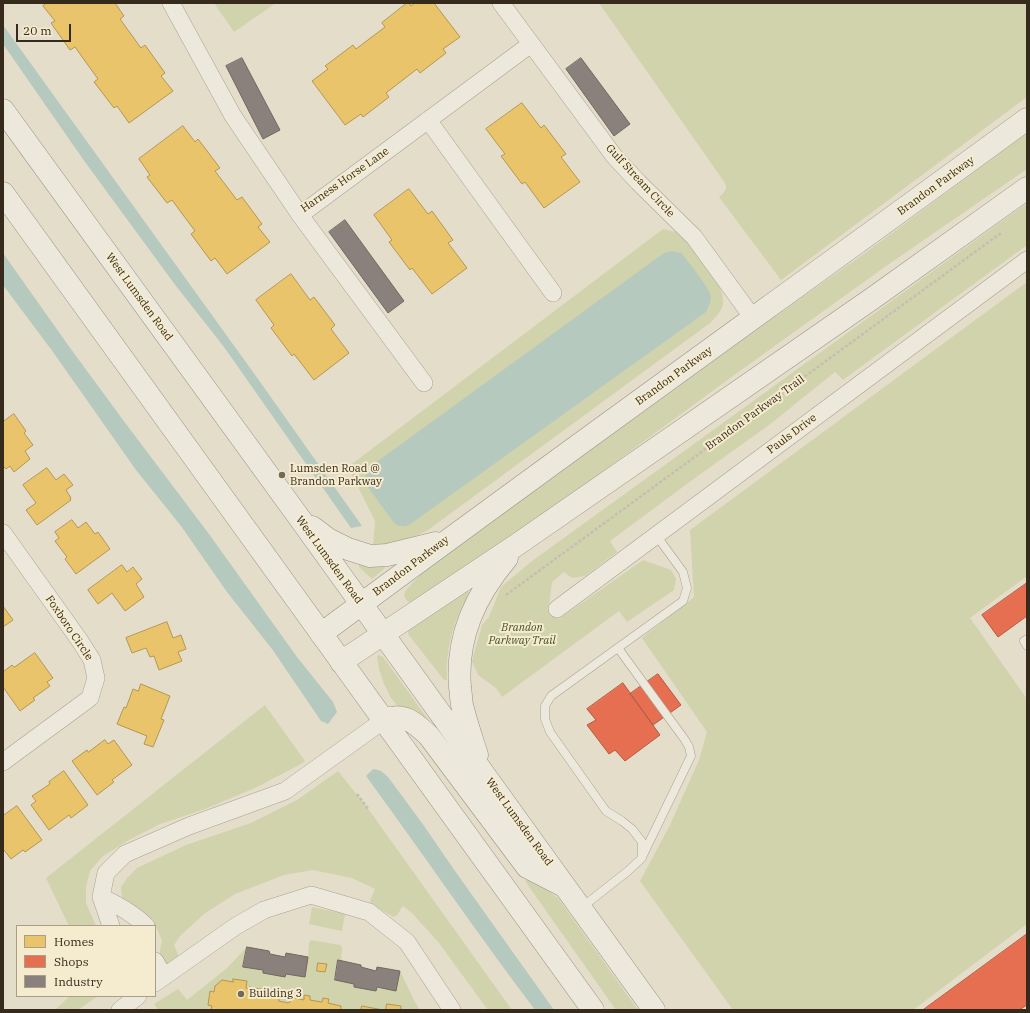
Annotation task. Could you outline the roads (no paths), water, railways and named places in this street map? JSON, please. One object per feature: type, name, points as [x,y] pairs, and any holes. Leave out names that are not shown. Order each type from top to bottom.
[{"type":"main road","name":"West Lumsden Road","points":[[3,110],[654,1010]]},
{"type":"main road","name":"Brandon Parkway","points":[[321,634],[447,540],[1027,119]]},
{"type":"main road","points":[[341,662],[518,544],[860,307],[1027,188]]},
{"type":"main road","points":[[3,193],[593,1010]]},
{"type":"main road","points":[[298,516],[328,539],[348,550],[370,556],[387,555],[447,540]]},
{"type":"main road","points":[[484,774],[462,704],[459,676],[461,652],[464,632],[478,600],[491,579],[518,544]]},
{"type":"main road","points":[[384,720],[400,717],[413,722],[429,736],[527,867],[565,886]]},
{"type":"street","name":"Harness Horse Lane","points":[[170,3],[233,116],[300,215],[531,44]]},
{"type":"street","name":"Gulf Stream Circle","points":[[501,3],[614,156],[694,237],[754,318]]},
{"type":"street","points":[[428,120],[553,293]]},
{"type":"street","points":[[300,215],[424,383]]},
{"type":"street","name":"Pauls Drive","points":[[557,609],[1027,260]]},
{"type":"street","name":"Foxboro Circle","points":[[3,533],[80,641],[92,660],[96,678],[90,698],[3,762]]},
{"type":"street","points":[[111,925],[101,897],[106,873],[125,854],[189,826],[285,791],[384,720]]},
{"type":"street","points":[[156,965],[160,979],[236,926],[264,910],[311,895],[369,912],[407,942],[452,1010]]},
{"type":"street","points":[[101,897],[122,907],[145,925]]},
{"type":"street","points":[[120,1010],[137,997]]},
{"type":"lane","points":[[642,858],[642,842],[632,829],[606,811],[550,732],[545,719],[545,706],[551,696],[683,601],[687,588],[683,572],[656,535]]},
{"type":"lane","points":[[1027,639],[1024,642],[1027,646]]},
{"type":"lane","points":[[580,908],[628,871],[642,858],[691,756],[689,747],[685,740],[618,648]]},
{"type":"place","name":"Lumsden Road @ Brandon Parkway","points":[[282,475]]},
{"type":"place","name":"Building 3","points":[[241,994]]},
{"type":"park label","name":"Brandon Parkway Trail","points":[[522,634]]}]
